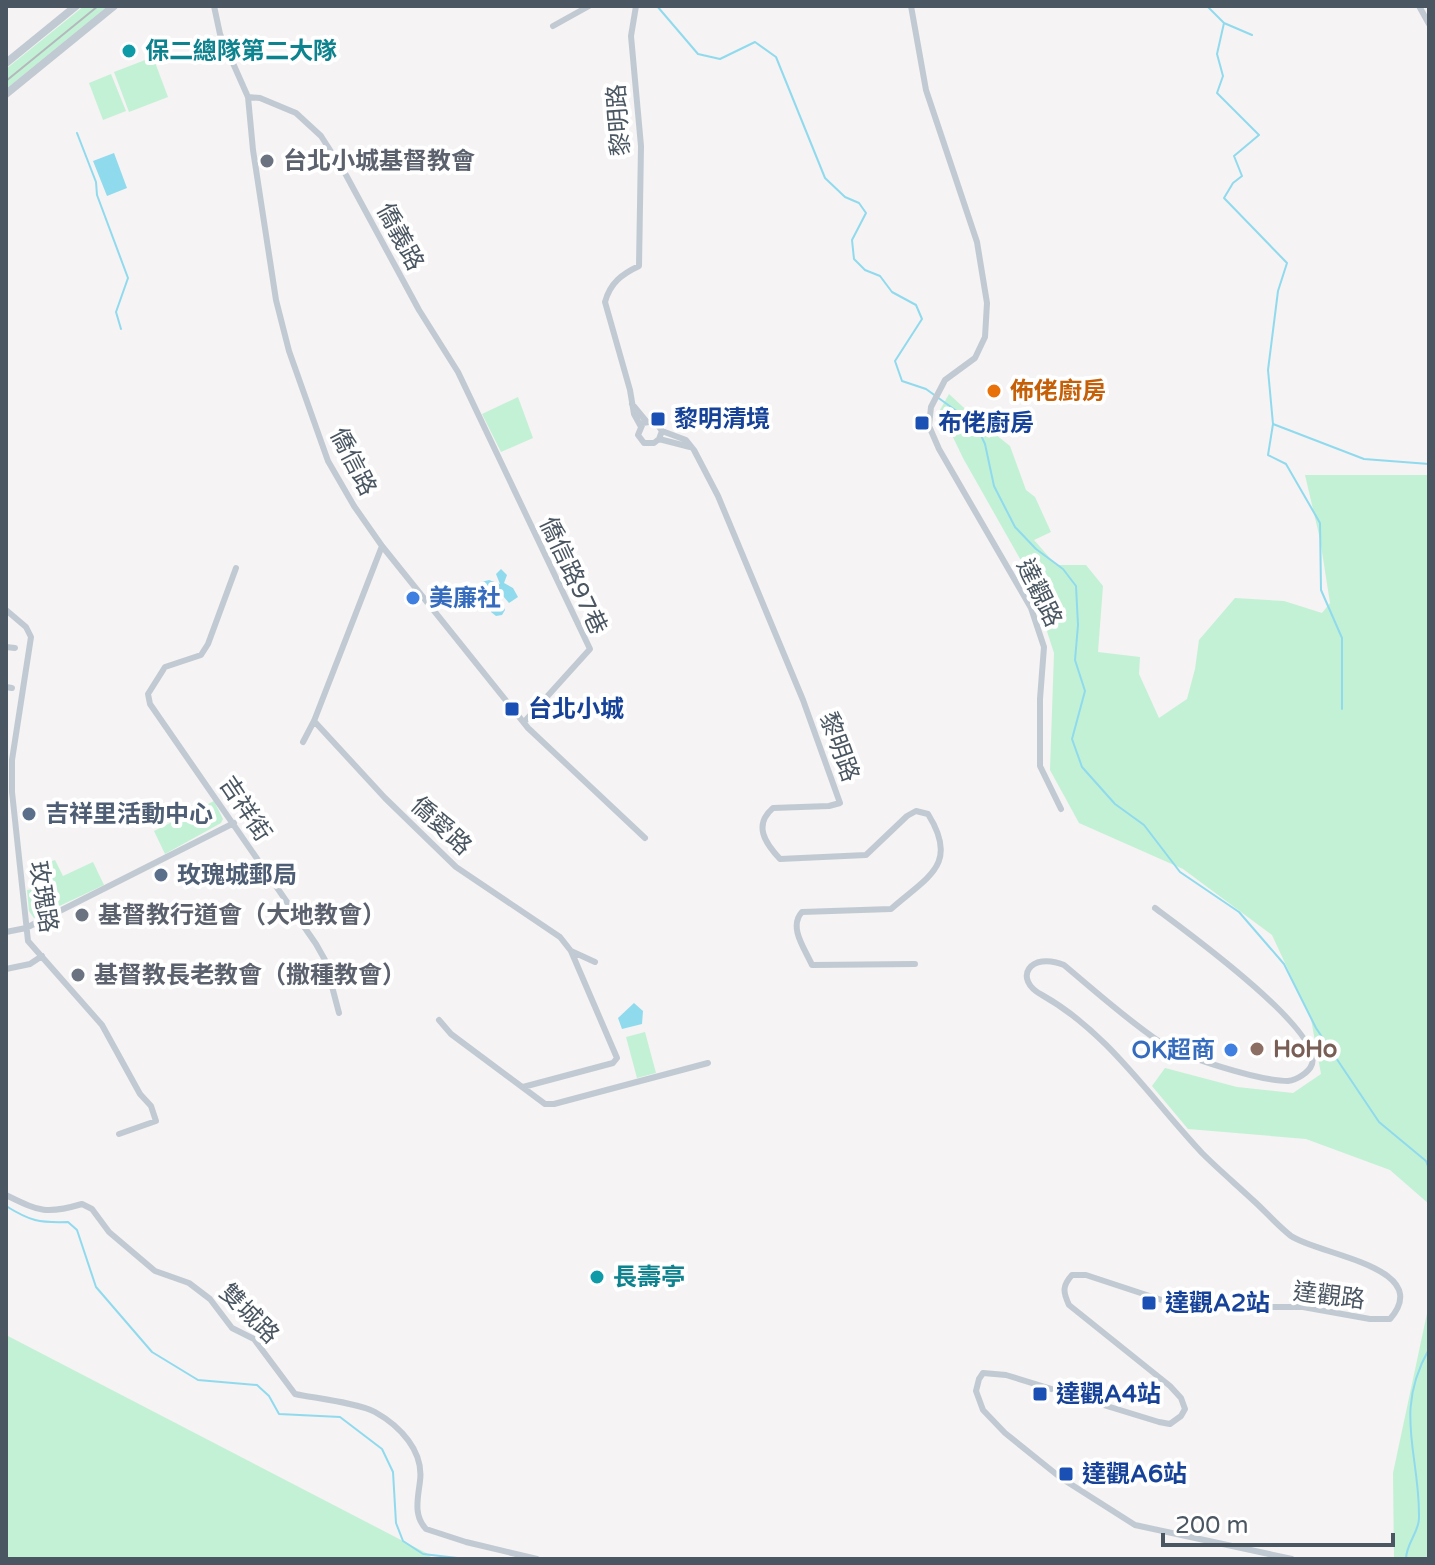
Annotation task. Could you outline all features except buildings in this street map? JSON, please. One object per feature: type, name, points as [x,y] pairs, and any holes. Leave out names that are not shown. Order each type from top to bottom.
[{"type":"street","points":[[6,63],[76,6]]},
{"type":"street","points":[[6,94],[114,6]]},
{"type":"street","name":"僑信路","points":[[214,6],[220,34],[248,97],[268,261],[289,351],[328,461],[382,546],[528,728],[645,838]]},
{"type":"street","points":[[553,26],[589,6]]},
{"type":"street","name":"黎明路","points":[[636,6],[631,36],[641,146],[639,266],[623,274],[609,289],[605,302],[632,404],[643,423]]},
{"type":"street","name":"達觀路","points":[[911,6],[926,90],[977,242],[987,303],[985,337],[975,358],[945,380],[931,407],[929,426],[1040,628],[1044,647],[1040,766],[1061,809]]},
{"type":"street","points":[[1419,6],[1429,24]]},
{"type":"street","name":"僑義路","points":[[248,97],[260,98],[296,113],[321,136],[365,208],[419,310],[458,372],[484,432]]},
{"type":"street","name":"黎明路","points":[[643,423],[655,421],[662,431],[686,440],[718,496],[803,700],[840,803],[773,808],[765,815],[762,825],[768,847],[780,859],[866,855],[916,811],[928,814],[937,827],[943,846],[939,865],[891,909],[802,912],[795,922],[812,965],[915,964]]},
{"type":"street","name":"黎明路","points":[[643,423],[638,435],[642,441],[651,444],[659,439],[690,447]]},
{"type":"street","points":[[659,439],[662,431]]},
{"type":"street","name":"僑信路97巷","points":[[484,432],[590,649],[525,721]]},
{"type":"street","points":[[303,742],[382,546]]},
{"type":"street","name":"吉祥街","points":[[236,568],[208,644],[201,655],[165,667],[148,694],[150,704],[325,960],[339,1013]]},
{"type":"street","name":"玫瑰路","points":[[6,610],[26,627],[31,637],[12,760],[12,792],[28,941],[102,1025],[140,1094],[151,1106],[156,1121],[119,1134]]},
{"type":"street","points":[[6,647],[15,648]]},
{"type":"street","name":"僑愛路","points":[[314,721],[385,798],[456,867],[560,937],[571,951]]},
{"type":"street","points":[[6,932],[26,928],[234,823]]},
{"type":"street","name":"達觀路","points":[[1155,908],[1267,998],[1301,1034],[1312,1051],[1312,1065],[1303,1076],[1290,1081],[1188,1056],[1161,1043],[1064,965],[1049,959],[1039,961],[1030,968],[1026,974],[1028,982],[1034,991],[1082,1022],[1203,1154],[1292,1237],[1375,1269],[1396,1281],[1402,1294],[1401,1307],[1390,1319],[1370,1319],[1303,1307],[1183,1307],[1086,1275],[1072,1275],[1064,1284],[1069,1305],[1170,1386],[1181,1398],[1185,1409],[1181,1416],[1170,1424],[1159,1422],[990,1372],[983,1373],[976,1391],[983,1410],[1005,1433],[1061,1478],[1135,1525],[1292,1559]]},
{"type":"street","points":[[571,951],[595,962]]},
{"type":"street","points":[[523,1087],[613,1063],[617,1058],[571,951]]},
{"type":"street","points":[[6,969],[30,964],[42,956]]},
{"type":"street","points":[[439,1020],[451,1034],[545,1104],[708,1063]]},
{"type":"street","name":"雙城路","points":[[6,1195],[40,1211],[61,1210],[82,1204],[92,1209],[109,1232],[155,1271],[189,1283],[210,1299],[232,1328],[254,1339],[295,1394],[373,1411],[412,1444],[418,1455],[421,1472],[417,1514],[426,1529],[476,1545],[537,1559]]},
{"type":"green space","points":[[84,6],[108,6],[6,89],[6,69]]},
{"type":"green space","points":[[153,57],[168,97],[129,112],[114,72]]},
{"type":"green space","points":[[111,74],[126,111],[103,120],[89,83]]},
{"type":"green space","points":[[949,394],[1010,446],[1026,490],[1035,497],[1051,532],[1034,540],[1056,565],[1086,565],[1103,586],[1098,652],[1140,657],[1139,674],[1159,718],[1187,699],[1199,640],[1235,598],[1284,601],[1322,613],[1330,603],[1320,539],[1305,475],[1429,475],[1429,1204],[1390,1170],[1306,1139],[1188,1129],[1152,1086],[1165,1068],[1237,1087],[1293,1093],[1321,1074],[1311,1019],[1272,935],[1183,869],[1079,823],[1050,770],[1054,653],[1028,573],[963,458],[940,410]]},
{"type":"green space","points":[[518,397],[533,438],[501,452],[482,414]]},
{"type":"green space","points":[[214,801],[223,819],[221,823],[165,854],[154,831]]},
{"type":"green space","points":[[55,860],[63,876],[93,862],[104,885],[34,918],[29,911],[27,890],[42,888],[41,865]]},
{"type":"green space","points":[[645,1032],[656,1073],[637,1078],[626,1037]]},
{"type":"green space","points":[[1429,1304],[1429,1559],[1394,1559],[1393,1473]]},
{"type":"green space","points":[[6,1335],[430,1555],[431,1559],[6,1559]]},
{"type":"water","points":[[114,153],[127,188],[107,196],[93,161]]},
{"type":"water","points":[[501,569],[507,575],[504,583],[513,588],[518,597],[509,603],[503,596],[496,597],[496,602],[502,604],[505,610],[502,615],[496,616],[491,612],[491,601],[480,597],[479,586],[481,582],[489,580],[500,584],[496,574]]},
{"type":"water","points":[[634,1003],[643,1011],[642,1024],[622,1029],[618,1018]]},
{"type":"waterway","points":[[657,6],[698,54],[720,59],[755,42],[776,57],[825,178],[845,197],[859,203],[866,213],[852,240],[854,259],[865,270],[880,276],[892,292],[916,305],[922,319],[895,361],[902,381],[926,389],[976,425],[985,444],[994,486],[1015,527],[1036,549],[1063,569],[1076,586],[1078,625],[1075,660],[1085,691],[1072,739],[1082,767],[1115,804],[1144,825],[1180,872],[1239,912],[1284,964],[1316,1028],[1379,1122],[1426,1161],[1429,1169]]},
{"type":"waterway","points":[[1207,6],[1224,23],[1217,54],[1223,76],[1217,93],[1259,135],[1234,156],[1242,176],[1233,183],[1224,198],[1287,263],[1278,291],[1268,370],[1273,424],[1268,455],[1286,464],[1320,523],[1321,590],[1342,638],[1342,709]]},
{"type":"waterway","points":[[1224,23],[1252,35]]},
{"type":"waterway","points":[[77,133],[128,278],[116,312],[121,329]]},
{"type":"waterway","points":[[1273,424],[1364,459],[1429,464]]},
{"type":"waterway","points":[[6,1206],[35,1220],[68,1222],[77,1230],[96,1287],[152,1352],[198,1380],[257,1385],[269,1396],[279,1414],[340,1417],[382,1449],[393,1472],[396,1523],[403,1541],[423,1554],[466,1559]]},
{"type":"waterway","points":[[1406,1559],[1419,1518],[1411,1433],[1412,1393],[1429,1349]]},
{"type":"tram line","points":[[6,81],[98,6]]},
{"type":"place","name":"保二總隊第二大隊","points":[[129,51]]},
{"type":"place","name":"台北小城基督教會","points":[[267,161]]},
{"type":"place","name":"佈佬廚房","points":[[994,391]]},
{"type":"place","name":"黎明清境","points":[[658,419]]},
{"type":"place","name":"布佬廚房","points":[[922,423]]},
{"type":"place","name":"美廉社","points":[[413,598]]},
{"type":"place","name":"台北小城","points":[[512,709]]},
{"type":"place","name":"吉祥里活動中心","points":[[29,814]]},
{"type":"place","name":"玫瑰城郵局","points":[[161,875]]},
{"type":"place","name":"基督教行道會（大地教會）","points":[[82,915]]},
{"type":"place","name":"基督教長老教會（撒種教會）","points":[[78,975]]},
{"type":"place","name":"HoHo","points":[[1257,1049]]},
{"type":"place","name":"OK超商","points":[[1231,1050]]},
{"type":"place","name":"長壽亭","points":[[597,1277]]},
{"type":"place","name":"達觀A2站","points":[[1149,1303]]},
{"type":"place","name":"達觀A4站","points":[[1040,1394]]},
{"type":"place","name":"達觀A6站","points":[[1066,1474]]}]
